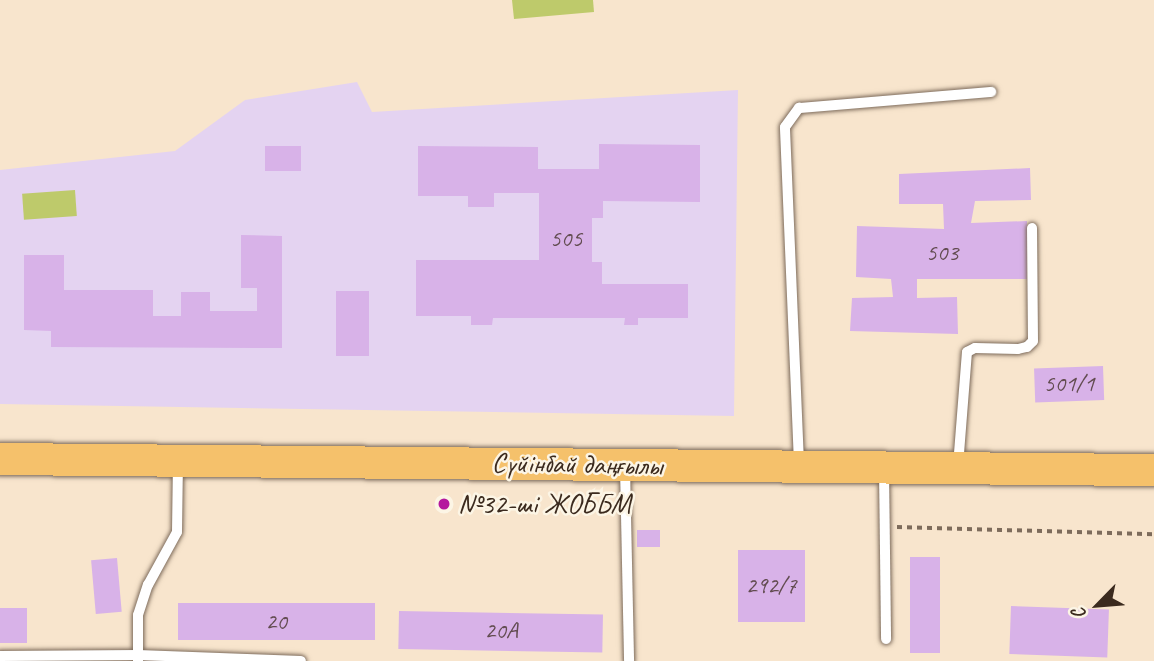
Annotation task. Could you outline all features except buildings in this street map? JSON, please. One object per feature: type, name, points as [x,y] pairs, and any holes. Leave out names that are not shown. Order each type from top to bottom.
[{"type":"main road","name":"Сүйінбай даңғылы","points":[[0,459],[1154,470]]},
{"type":"lane","points":[[799,466],[785,127],[799,108],[991,92]]},
{"type":"lane","points":[[958,468],[967,352],[975,348],[1018,349],[1033,341],[1032,228]]},
{"type":"lane","points":[[138,658],[138,615],[148,585],[177,532],[178,459]]},
{"type":"lane","points":[[625,464],[629,661]]},
{"type":"lane","points":[[884,467],[886,639]]},
{"type":"lane","points":[[0,656],[301,661]]},
{"type":"path","points":[[884,527],[1154,534]]},
{"type":"shaded area","points":[[357,82],[372,112],[738,90],[734,416],[0,404],[0,170],[175,151],[245,100]]},
{"type":"green space","points":[[512,0],[593,0],[594,12],[514,19]]},
{"type":"green space","points":[[75,190],[77,216],[24,220],[22,194]]},
{"type":"place","name":"№32-ші ЖОББМ","points":[[444,504]]}]
